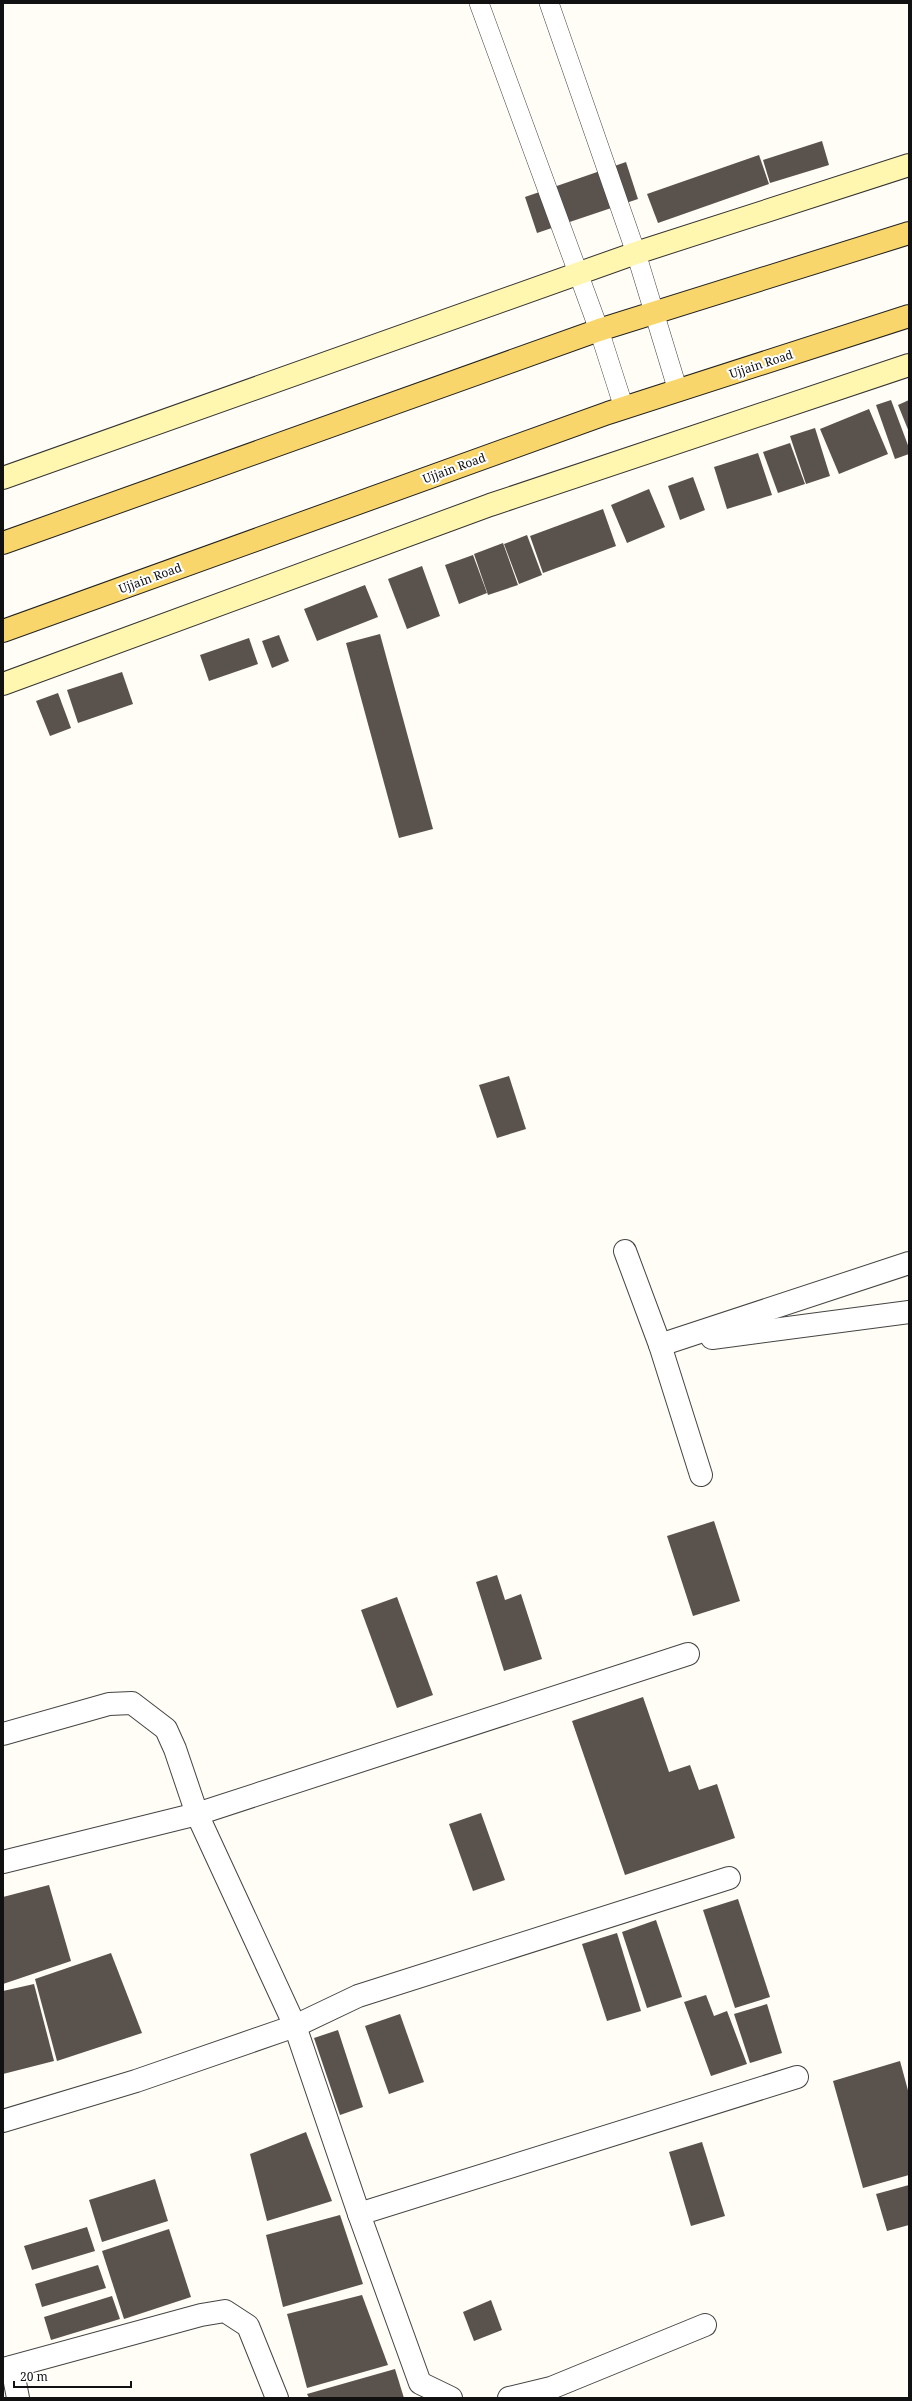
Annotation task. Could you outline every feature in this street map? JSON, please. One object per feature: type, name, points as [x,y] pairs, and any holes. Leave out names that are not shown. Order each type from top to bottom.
[{"type":"main road","points":[[3,543],[599,330],[909,233]]},
{"type":"main road","name":"Ujjain Road","points":[[3,631],[624,408],[909,316]]},
{"type":"street","points":[[3,478],[578,273],[909,165]]},
{"type":"street","points":[[3,684],[490,505],[909,365]]},
{"type":"street","points":[[625,1251],[660,1345],[701,1475]]},
{"type":"street","points":[[660,1345],[909,1263]]},
{"type":"street","points":[[660,1345],[909,1312]]},
{"type":"street","points":[[3,1862],[197,1814],[688,1654]]},
{"type":"street","points":[[3,1734],[109,1704],[132,1703],[166,1730],[175,1749],[197,1814],[295,2026],[359,2214],[420,2383],[451,2398]]},
{"type":"street","points":[[3,2121],[136,2082],[295,2026],[358,1996],[729,1878]]},
{"type":"street","points":[[359,2214],[797,2077]]},
{"type":"street","points":[[18,2398],[7,2368],[201,2316],[225,2311],[248,2326],[276,2398]]},
{"type":"street","points":[[509,2398],[551,2388],[705,2325]]},
{"type":"lane","points":[[479,3],[599,330],[624,408]]},
{"type":"lane","points":[[549,3],[636,253],[678,391]]},
{"type":"building","points":[[822,141],[829,165],[770,183],[763,160]]},
{"type":"building","points":[[759,155],[769,184],[658,223],[647,194]]},
{"type":"building","points":[[626,162],[638,199],[537,233],[525,197]]},
{"type":"building","points":[[891,400],[909,448],[909,454],[895,459],[876,405]]},
{"type":"building","points":[[909,400],[909,432],[898,405]]},
{"type":"building","points":[[869,409],[888,454],[839,474],[820,429]]},
{"type":"building","points":[[815,428],[830,476],[806,484],[790,436]]},
{"type":"building","points":[[790,443],[805,484],[778,493],[763,452]]},
{"type":"building","points":[[758,453],[772,495],[727,509],[714,467]]},
{"type":"building","points":[[693,477],[705,510],[680,520],[668,486]]},
{"type":"building","points":[[649,489],[665,527],[627,543],[611,505]]},
{"type":"building","points":[[603,509],[616,546],[543,573],[530,536]]},
{"type":"building","points":[[527,535],[542,575],[519,584],[504,544]]},
{"type":"building","points":[[503,543],[518,585],[488,595],[474,554]]},
{"type":"building","points":[[473,555],[487,593],[459,604],[445,565]]},
{"type":"building","points":[[422,566],[440,616],[407,629],[388,579]]},
{"type":"building","points":[[365,585],[378,617],[317,641],[304,609]]},
{"type":"building","points":[[380,634],[433,829],[399,838],[346,643]]},
{"type":"building","points":[[279,635],[289,661],[272,668],[262,641]]},
{"type":"building","points":[[249,638],[258,664],[209,681],[200,655]]},
{"type":"building","points":[[122,672],[133,704],[78,723],[67,690]]},
{"type":"building","points":[[58,693],[71,728],[50,736],[36,701]]},
{"type":"building","points":[[509,1076],[526,1129],[497,1138],[479,1085]]},
{"type":"building","points":[[714,1521],[740,1601],[693,1616],[667,1536]]},
{"type":"building","points":[[497,1575],[505,1600],[521,1594],[542,1659],[504,1671],[476,1582]]},
{"type":"building","points":[[397,1597],[433,1695],[397,1708],[361,1610]]},
{"type":"building","points":[[643,1697],[669,1772],[690,1765],[699,1790],[717,1784],[735,1838],[625,1875],[572,1721]]},
{"type":"building","points":[[481,1813],[505,1880],[473,1891],[449,1824]]},
{"type":"building","points":[[49,1885],[71,1961],[3,1984],[3,1897]]},
{"type":"building","points":[[738,1899],[770,1997],[735,2008],[703,1910]]},
{"type":"building","points":[[656,1920],[682,1997],[647,2008],[622,1932]]},
{"type":"building","points":[[617,1933],[641,2011],[607,2021],[582,1944]]},
{"type":"building","points":[[111,1953],[142,2033],[57,2061],[35,1979]]},
{"type":"building","points":[[34,1984],[54,2061],[3,2074],[3,1991]]},
{"type":"building","points":[[706,1995],[714,2016],[727,2011],[747,2064],[711,2076],[684,2002]]},
{"type":"building","points":[[767,2004],[782,2053],[750,2063],[734,2014]]},
{"type":"building","points":[[400,2014],[424,2082],[389,2094],[365,2026]]},
{"type":"building","points":[[338,2030],[363,2107],[340,2115],[314,2038]]},
{"type":"building","points":[[900,2061],[909,2094],[909,2175],[863,2188],[833,2081]]},
{"type":"building","points":[[306,2132],[332,2201],[267,2221],[250,2154]]},
{"type":"building","points":[[702,2142],[725,2216],[691,2226],[669,2152]]},
{"type":"building","points":[[155,2179],[168,2221],[102,2242],[89,2200]]},
{"type":"building","points":[[909,2185],[909,2225],[887,2231],[876,2194]]},
{"type":"building","points":[[340,2215],[363,2284],[283,2307],[266,2235]]},
{"type":"building","points":[[87,2227],[95,2251],[32,2270],[24,2246]]},
{"type":"building","points":[[169,2229],[191,2297],[124,2319],[102,2251]]},
{"type":"building","points":[[98,2265],[106,2288],[42,2307],[35,2284]]},
{"type":"building","points":[[362,2295],[388,2365],[307,2388],[287,2314]]},
{"type":"building","points":[[112,2296],[120,2319],[51,2340],[44,2317]]},
{"type":"building","points":[[491,2300],[502,2330],[474,2341],[463,2312]]},
{"type":"building","points":[[395,2369],[404,2398],[309,2398],[307,2394]]}]
